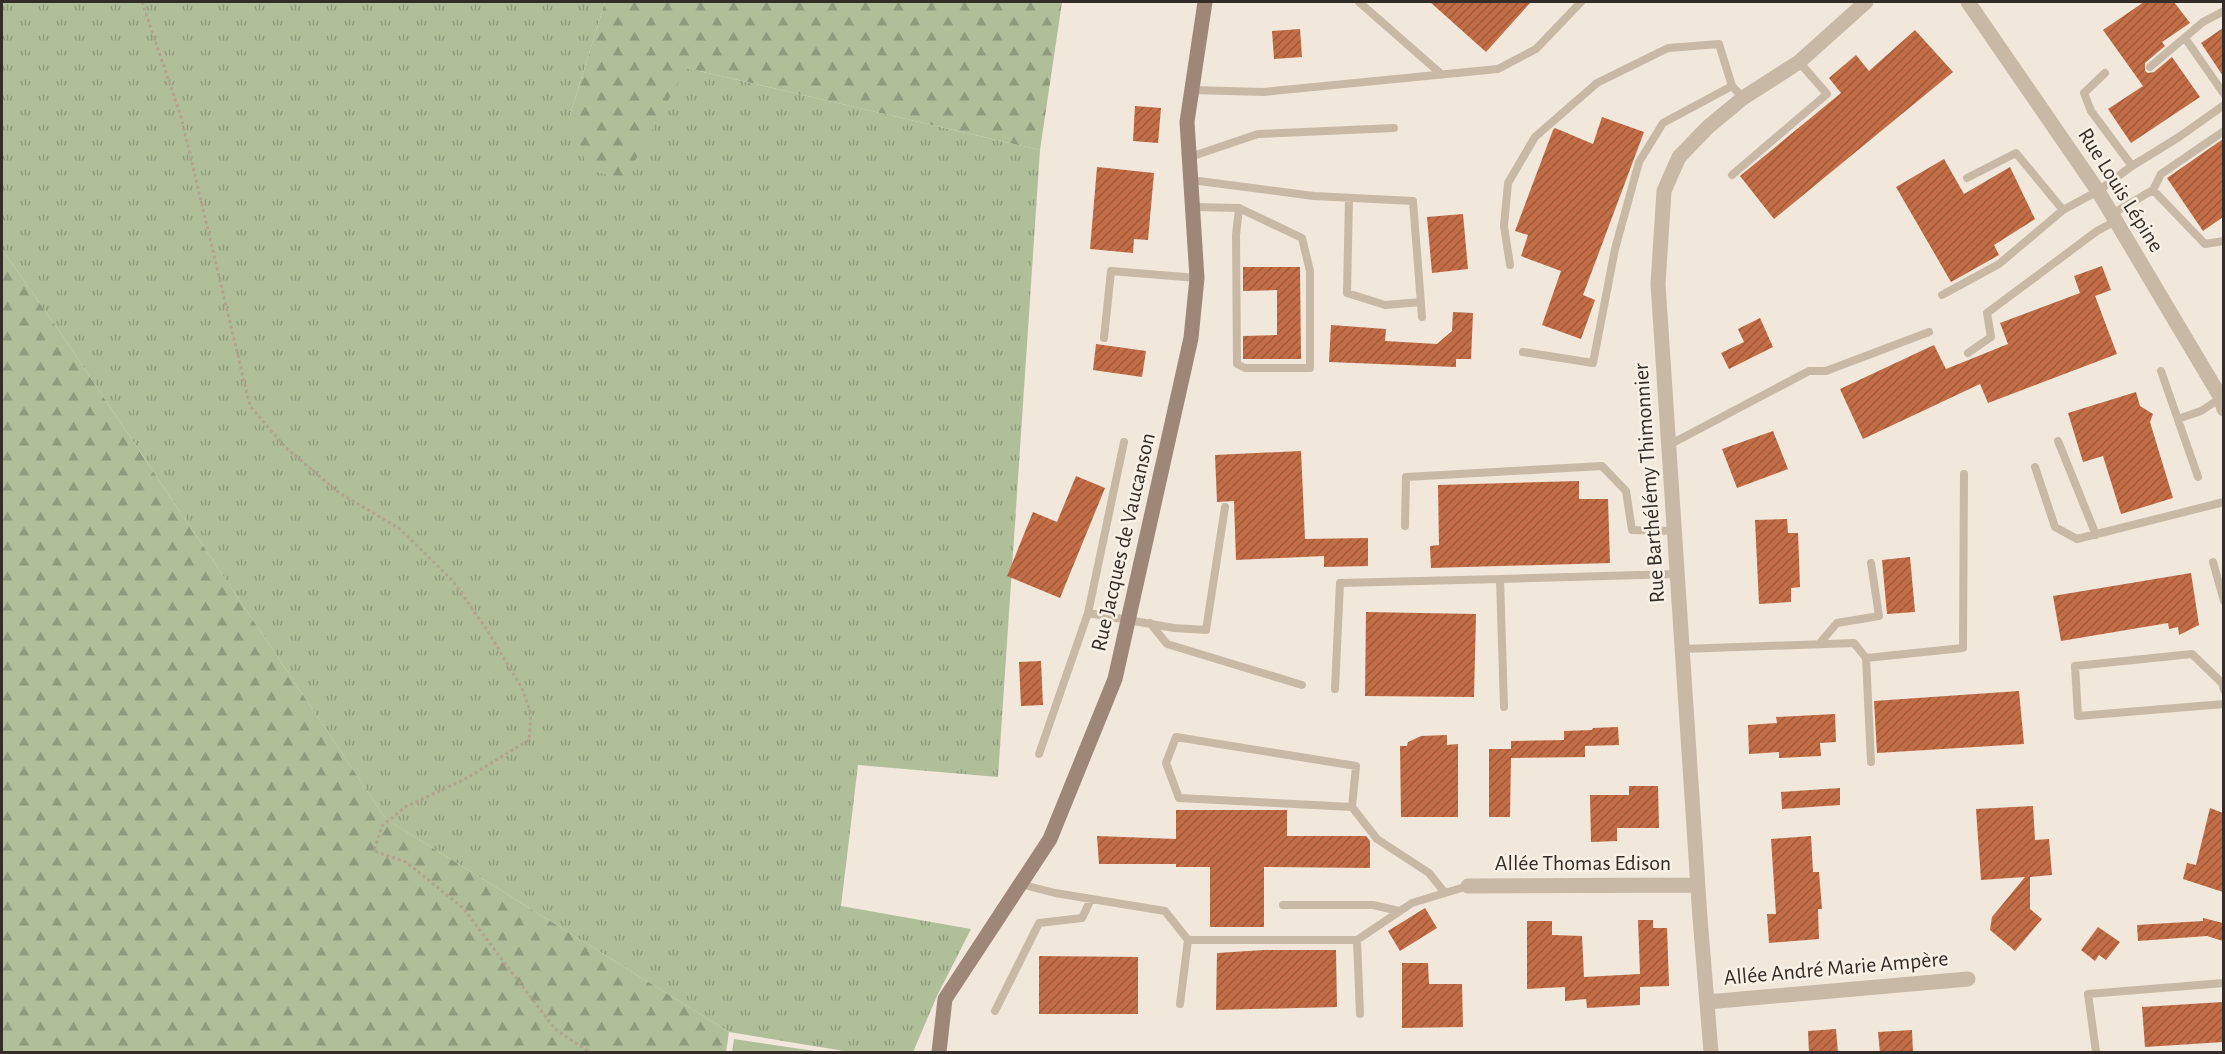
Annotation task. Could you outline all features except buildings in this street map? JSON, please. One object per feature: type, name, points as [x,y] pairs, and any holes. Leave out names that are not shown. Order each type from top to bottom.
[{"type":"street","name":"Rue Jacques de Vaucanson","points":[[939,1053],[945,999],[1050,839],[1115,679],[1191,338],[1197,278],[1187,122],[1205,2]]},
{"type":"street","name":"Rue Barthélémy Thimonnier","points":[[1711,1053],[1697,885],[1658,284],[1664,191],[1680,157],[1708,127],[1743,99],[1799,62],[1866,2]]},
{"type":"street","name":"Rue Louis Lépine","points":[[1968,2],[2098,191],[2222,403]]},
{"type":"street","name":"Allée Thomas Edison","points":[[1468,886],[1697,885]]},
{"type":"street","name":"Allée André Marie Ampère","points":[[1707,1002],[1968,979]]},
{"type":"lane","points":[[1359,2],[1440,73]]},
{"type":"lane","points":[[1192,90],[1263,92],[1498,69],[1536,48],[1581,2]]},
{"type":"lane","points":[[2150,68],[2203,22],[2223,11]]},
{"type":"lane","points":[[2185,38],[2223,94]]},
{"type":"lane","points":[[1510,265],[1504,226],[1508,183],[1535,137],[1597,83],[1668,48],[1719,44],[1732,86],[1743,99]]},
{"type":"lane","points":[[1732,175],[1827,94],[1799,62]]},
{"type":"lane","points":[[2105,73],[2084,93],[2091,111],[2132,166]]},
{"type":"lane","points":[[1523,352],[1593,363],[1615,249],[1640,162],[1663,123],[1732,86]]},
{"type":"lane","points":[[1942,295],[1999,264],[2063,210],[2098,191],[2223,105]]},
{"type":"lane","points":[[1190,157],[1258,134],[1394,128]]},
{"type":"lane","points":[[1968,353],[1991,337],[1987,314],[2153,190],[2161,174],[2223,131]]},
{"type":"lane","points":[[1967,178],[2016,153],[2063,210]]},
{"type":"lane","points":[[1191,180],[1314,196],[1413,201],[1422,317]]},
{"type":"lane","points":[[2153,190],[2205,244],[2223,241]]},
{"type":"lane","points":[[1349,198],[1347,293],[1385,304],[1421,302]]},
{"type":"lane","points":[[1193,207],[1239,208],[1302,238],[1310,271],[1310,368],[1245,368],[1237,364],[1236,235],[1239,208]]},
{"type":"lane","points":[[1104,338],[1111,271],[1197,278]]},
{"type":"lane","points":[[1669,446],[1809,371],[1826,371],[1929,332]]},
{"type":"lane","points":[[2161,371],[2198,477]]},
{"type":"lane","points":[[2178,419],[2222,403]]},
{"type":"lane","points":[[2058,441],[2096,535]]},
{"type":"lane","points":[[1039,754],[1088,613],[1124,442]]},
{"type":"lane","points":[[1405,526],[1406,477],[1602,466],[1626,491],[1632,530],[1674,531]]},
{"type":"lane","points":[[2035,466],[2055,527],[2077,539],[2223,502]]},
{"type":"lane","points":[[1866,658],[1963,648],[1964,474]]},
{"type":"lane","points":[[1088,613],[1174,628],[1206,630],[1225,507]]},
{"type":"lane","points":[[2213,562],[2223,601]]},
{"type":"lane","points":[[1819,644],[1837,623],[1879,616],[1871,563]]},
{"type":"lane","points":[[1335,688],[1340,583],[1677,574]]},
{"type":"lane","points":[[1500,579],[1504,707]]},
{"type":"lane","points":[[1150,623],[1167,644],[1302,685]]},
{"type":"lane","points":[[1682,649],[1854,643],[1866,658],[1871,762]]},
{"type":"lane","points":[[2223,690],[2222,683],[2192,654],[2076,666],[2078,717],[2223,704]]},
{"type":"lane","points":[[1352,807],[1179,798],[1166,763],[1176,737],[1356,766],[1352,807],[1377,839],[1429,873],[1445,893]]},
{"type":"lane","points":[[1020,884],[1055,893],[1165,911],[1188,940],[1180,1004]]},
{"type":"lane","points":[[1188,940],[1358,940],[1412,903],[1468,886]]},
{"type":"lane","points":[[995,1011],[1039,923],[1082,918],[1090,899]]},
{"type":"lane","points":[[1283,905],[1374,904],[1399,911]]},
{"type":"lane","points":[[1358,940],[1360,1014]]},
{"type":"lane","points":[[2096,1053],[2088,994],[2223,983]]},
{"type":"path","points":[[142,2],[181,117],[250,406],[286,448],[338,492],[400,529],[453,581],[487,630],[522,688],[531,713],[530,740],[465,779],[405,807],[382,826],[374,851],[406,862],[464,908],[555,1029],[589,1053]]},
{"type":"green space","points":[[2,2],[605,2],[570,115],[686,68],[1040,150],[998,777],[858,765],[841,906],[971,929],[937,996],[913,1052],[850,1052],[729,1032],[386,819],[2,249]]},
{"type":"green space","points":[[605,2],[1062,2],[1040,150],[686,68],[625,179],[588,170],[570,115]]},
{"type":"green space","points":[[2,249],[386,819],[729,1032],[726,1052],[2,1052]]},
{"type":"green space","points":[[734,1039],[821,1052],[732,1052]]}]
